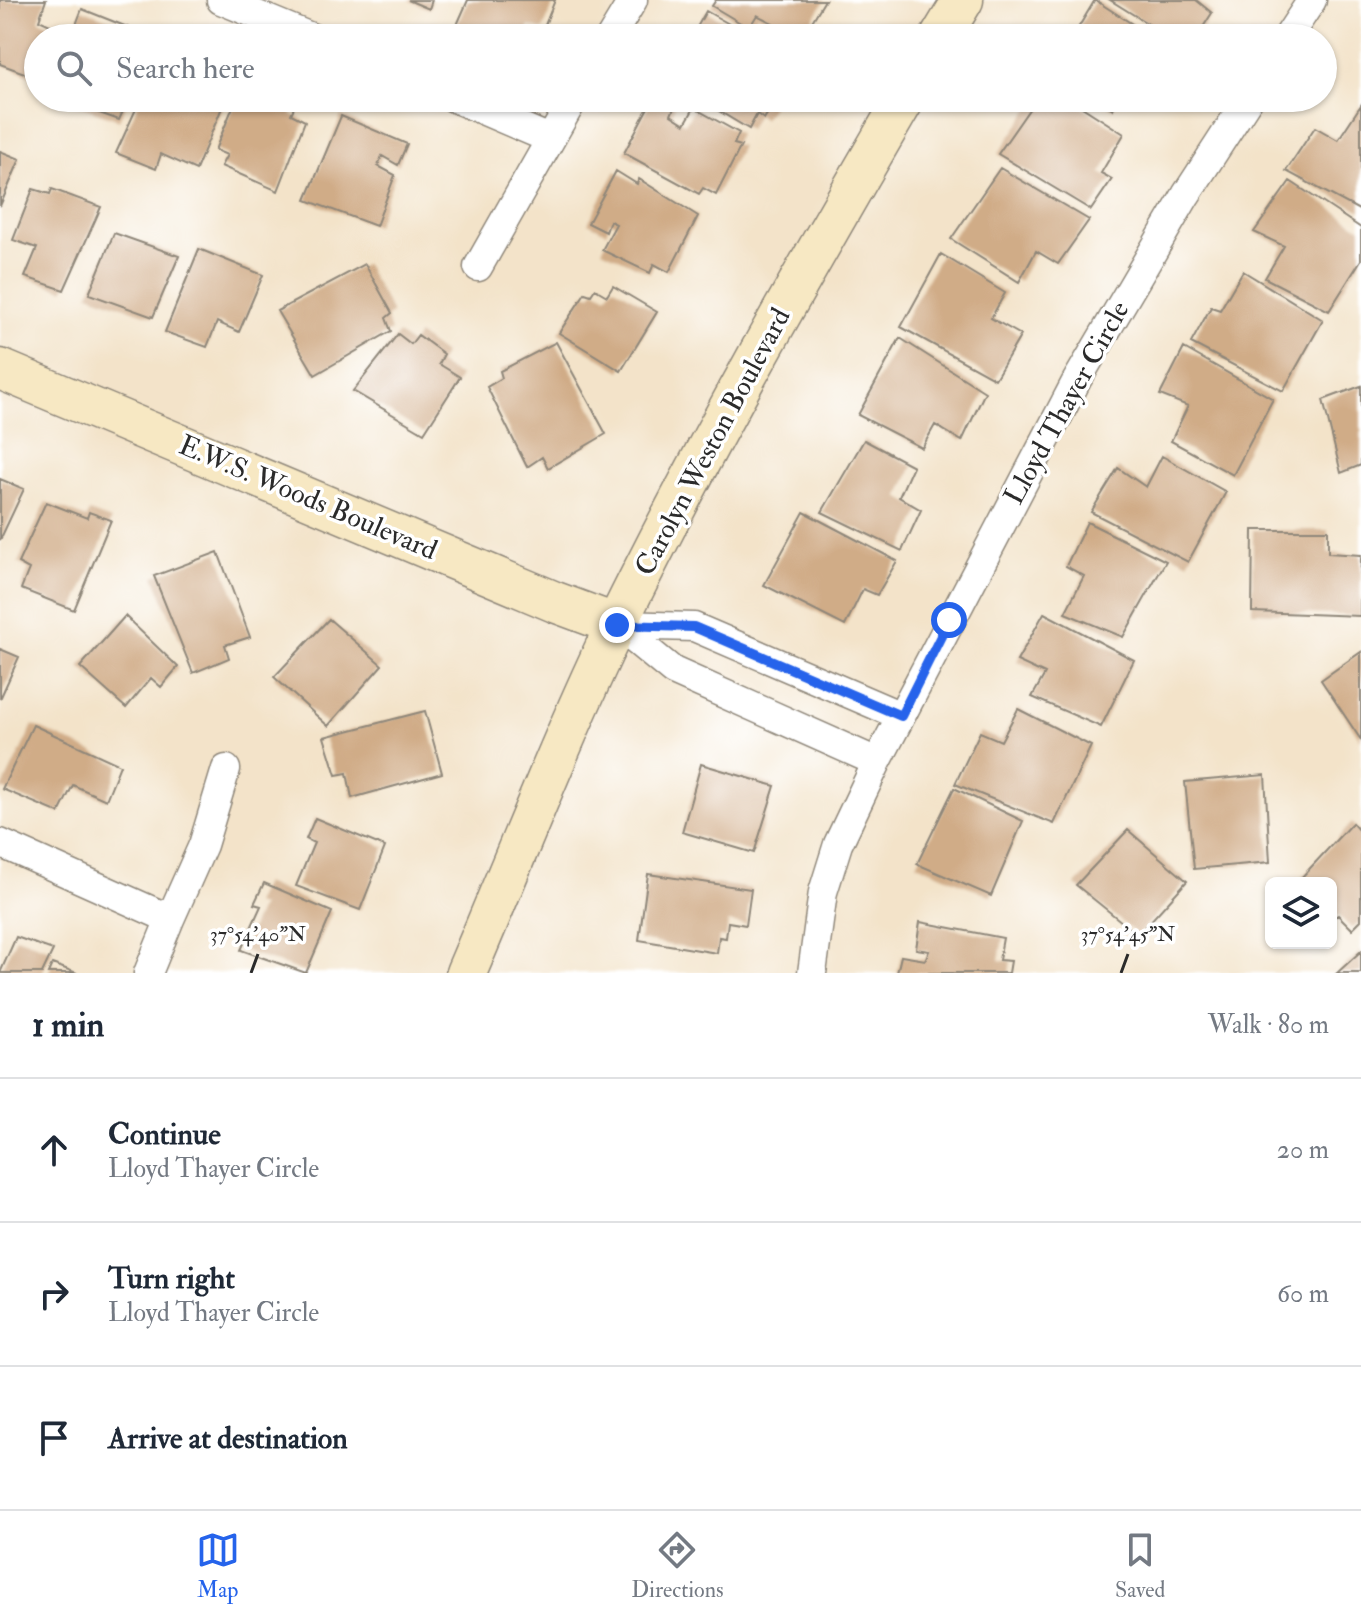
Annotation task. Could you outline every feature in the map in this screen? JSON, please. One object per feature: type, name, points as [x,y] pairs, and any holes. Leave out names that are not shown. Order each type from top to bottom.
[{"type":"street","points":[[221,0],[279,24]]},
{"type":"street","points":[[618,24],[633,0]]},
{"type":"street","points":[[948,24],[963,0]]},
{"type":"street","points":[[1296,24],[1312,0]]},
{"type":"street","points":[[487,112],[550,139]]},
{"type":"street","points":[[478,267],[566,112]]},
{"type":"street","name":"Carolyn Weston Boulevard","points":[[466,973],[617,625],[726,416],[897,112]]},
{"type":"street","name":"Lloyd Thayer Circle","points":[[812,973],[823,892],[838,844],[877,762],[1077,380],[1186,195],[1240,112]]},
{"type":"street","name":"E.W.S. Woods Boulevard","points":[[0,369],[540,596],[617,625]]},
{"type":"street","points":[[617,625],[694,627],[901,716]]},
{"type":"street","points":[[617,625],[673,671],[877,762]]},
{"type":"street","points":[[148,973],[203,845],[226,769]]},
{"type":"street","points":[[0,843],[170,919]]},
{"type":"building","points":[[0,0],[46,0],[39,20],[48,24],[24,24],[24,73],[0,64]]},
{"type":"building","points":[[408,0],[432,0],[429,9]]},
{"type":"building","points":[[468,0],[555,0],[545,24],[457,24]]},
{"type":"building","points":[[716,0],[825,0],[810,24],[775,24],[757,15],[751,24],[742,24],[712,6]]},
{"type":"building","points":[[1095,0],[1132,24],[1080,24]]},
{"type":"building","points":[[1110,0],[1196,0],[1212,13],[1205,24],[1149,24]]},
{"type":"building","points":[[82,9],[120,24],[76,24]]},
{"type":"building","points":[[706,11],[729,24],[699,24]]},
{"type":"building","points":[[1361,105],[1361,211],[1286,171],[1315,127],[1338,140]]},
{"type":"building","points":[[96,112],[123,112],[119,120]]},
{"type":"building","points":[[135,112],[220,112],[196,170],[161,154],[156,169],[116,153]]},
{"type":"building","points":[[231,112],[292,112],[305,121],[278,191],[221,166],[227,155],[215,150]]},
{"type":"building","points":[[646,112],[672,112],[671,115],[685,124],[692,112],[701,112],[739,133],[734,144],[741,146],[716,195],[703,188],[699,194],[624,153]]},
{"type":"building","points":[[721,112],[768,112],[764,119],[757,114],[749,129]]},
{"type":"building","points":[[1027,112],[1090,112],[1124,134],[1101,173],[1112,179],[1091,210],[998,154]]},
{"type":"building","points":[[341,116],[407,144],[398,165],[382,156],[378,166],[395,175],[376,226],[306,200]]},
{"type":"building","points":[[0,151],[20,159],[0,206]]},
{"type":"building","points":[[1000,168],[1089,220],[1058,264],[1036,251],[1019,282],[951,239]]},
{"type":"building","points":[[616,171],[637,184],[639,179],[698,216],[669,272],[654,264],[650,273],[602,250],[616,224],[610,221],[606,232],[588,223]]},
{"type":"building","points":[[1290,181],[1361,228],[1361,260],[1329,311],[1265,278],[1284,246],[1254,232]]},
{"type":"building","points":[[33,189],[50,194],[52,189],[101,207],[64,290],[25,277],[37,248],[13,240]]},
{"type":"building","points":[[114,233],[179,256],[153,317],[89,294]]},
{"type":"building","points":[[199,249],[263,275],[239,332],[217,322],[207,347],[165,332]]},
{"type":"building","points":[[941,254],[1005,293],[991,318],[1021,335],[995,379],[901,327]]},
{"type":"building","points":[[365,264],[392,313],[386,318],[391,331],[315,375],[277,311]]},
{"type":"building","points":[[1243,271],[1323,320],[1283,391],[1191,343],[1211,307],[1220,310]]},
{"type":"building","points":[[613,286],[657,312],[621,371],[559,333],[585,293],[591,295],[595,289],[607,296]]},
{"type":"building","points":[[398,334],[411,344],[418,335],[444,354],[439,364],[460,377],[424,433],[353,391]]},
{"type":"building","points":[[900,338],[985,392],[962,441],[935,425],[922,448],[858,415]]},
{"type":"building","points":[[556,342],[606,434],[548,468],[542,457],[527,467],[487,387],[502,378],[500,371]]},
{"type":"building","points":[[1184,348],[1273,399],[1233,475],[1171,441],[1188,406],[1160,395]]},
{"type":"building","points":[[1361,386],[1361,465],[1341,473],[1323,400]]},
{"type":"building","points":[[864,440],[913,466],[899,497],[921,510],[902,551],[822,512]]},
{"type":"building","points":[[1162,456],[1226,492],[1188,562],[1091,512],[1118,468],[1146,487]]},
{"type":"building","points":[[0,479],[24,489],[0,540]]},
{"type":"building","points":[[46,502],[87,518],[89,512],[111,520],[74,610],[21,589],[29,569],[18,563]]},
{"type":"building","points":[[804,512],[897,561],[877,595],[863,589],[845,626],[764,585]]},
{"type":"building","points":[[1087,522],[1166,561],[1123,637],[1065,613],[1084,576],[1066,566]]},
{"type":"building","points":[[1253,530],[1328,530],[1328,553],[1361,555],[1360,616],[1252,612]]},
{"type":"building","points":[[218,552],[250,637],[225,645],[229,658],[193,673],[154,576]]},
{"type":"building","points":[[1044,613],[1134,660],[1101,727],[1032,697],[1045,674],[1017,661]]},
{"type":"building","points":[[125,616],[178,667],[161,687],[151,678],[126,708],[80,667]]},
{"type":"building","points":[[329,619],[382,665],[328,726],[274,677]]},
{"type":"building","points":[[0,649],[19,657],[0,699]]},
{"type":"building","points":[[1361,652],[1361,740],[1321,680]]},
{"type":"building","points":[[1018,709],[1091,746],[1054,824],[955,784],[980,732],[1001,741]]},
{"type":"building","points":[[425,711],[442,773],[352,798],[347,773],[336,775],[324,737]]},
{"type":"building","points":[[33,725],[120,765],[106,800],[73,785],[59,813],[2,789]]},
{"type":"building","points":[[701,764],[775,786],[754,853],[682,832]]},
{"type":"building","points":[[1265,775],[1270,862],[1194,869],[1185,782]]},
{"type":"building","points":[[954,788],[1023,821],[991,896],[917,864]]},
{"type":"building","points":[[315,818],[385,847],[360,910],[296,886],[314,843],[306,839]]},
{"type":"building","points":[[1352,823],[1361,833],[1361,920],[1352,929],[1337,916],[1337,877],[1302,877]]},
{"type":"building","points":[[1128,830],[1187,881],[1138,935],[1076,885]]},
{"type":"building","points":[[648,874],[751,889],[746,925],[728,922],[726,938],[719,937],[717,953],[639,940]]},
{"type":"building","points":[[264,883],[332,912],[306,973],[241,950],[261,906],[254,904]]},
{"type":"building","points":[[920,922],[1003,938],[999,960],[1011,961],[1009,973],[897,973],[901,956],[925,960],[929,951],[916,949]]},
{"type":"building","points":[[16,937],[53,950],[42,973],[0,973]]},
{"type":"building","points":[[1361,951],[1361,973],[1337,973]]},
{"type":"building","points":[[52,964],[77,973],[48,973]]},
{"type":"route","points":[[617,625],[694,627],[901,716],[949,620]]}]
